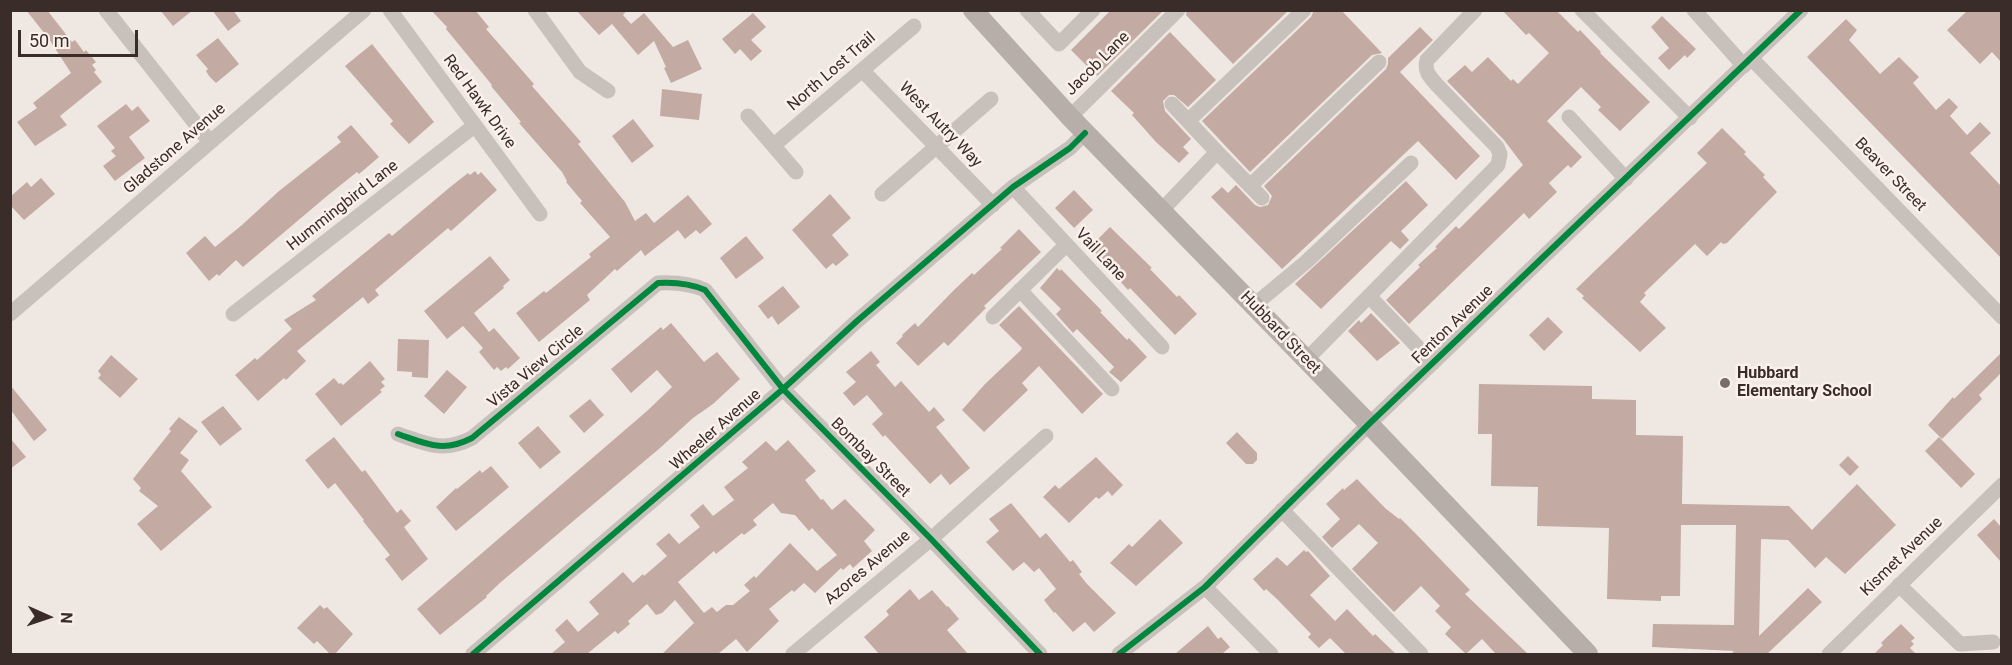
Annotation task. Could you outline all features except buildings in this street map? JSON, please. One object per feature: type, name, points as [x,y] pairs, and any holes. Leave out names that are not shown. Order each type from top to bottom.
[{"type":"main road","name":"Hubbard Street","points":[[973,10],[1085,133],[1369,424],[1588,654]]},
{"type":"street","points":[[106,10],[210,142]]},
{"type":"street","name":"Gladstone Avenue","points":[[10,314],[364,10]]},
{"type":"street","name":"Red Hawk Drive","points":[[390,10],[540,214]]},
{"type":"street","points":[[535,10],[580,72],[608,91]]},
{"type":"street","points":[[1027,10],[1059,44],[1093,10]]},
{"type":"street","name":"Jacob Lane","points":[[1070,117],[1178,10]]},
{"type":"street","points":[[1188,121],[1304,10]]},
{"type":"street","points":[[1306,360],[1498,165],[1500,154],[1497,147],[1437,85],[1425,67],[1427,60],[1475,10]]},
{"type":"street","points":[[1582,10],[1690,118]]},
{"type":"street","name":"Beaver Street","points":[[1694,10],[2001,317]]},
{"type":"street","name":"Fenton Avenue","points":[[1119,654],[1205,587],[1369,424],[1801,10]]},
{"type":"street","name":"North Lost Trail","points":[[774,146],[914,26]]},
{"type":"street","points":[[1250,186],[1379,62]]},
{"type":"street","name":"West Autry Way","points":[[862,70],[993,205]]},
{"type":"street","points":[[882,194],[991,99]]},
{"type":"street","points":[[1172,104],[1262,198]]},
{"type":"street","points":[[748,116],[796,172]]},
{"type":"street","points":[[1569,117],[1626,179]]},
{"type":"street","name":"Hummingbird Lane","points":[[233,314],[474,126]]},
{"type":"street","name":"Wheeler Avenue","points":[[473,654],[783,389],[857,321],[1012,188],[1070,148],[1085,133]]},
{"type":"street","points":[[1161,211],[1217,152]]},
{"type":"street","points":[[1253,306],[1306,262],[1410,163]]},
{"type":"street","name":"Vail Lane","points":[[1012,188],[1162,347]]},
{"type":"street","points":[[993,317],[1066,245]]},
{"type":"street","name":"Bombay Street","points":[[684,283],[705,290],[783,389],[931,539],[1040,654]]},
{"type":"street","name":"Vista View Circle","points":[[398,434],[437,447],[459,445],[472,438],[658,284],[684,283]]},
{"type":"street","points":[[1020,290],[1112,389]]},
{"type":"street","points":[[1369,296],[1433,363]]},
{"type":"street","name":"Azores Avenue","points":[[793,654],[931,539],[1046,436]]},
{"type":"street","name":"Kismet Avenue","points":[[1829,654],[2001,485]]},
{"type":"street","points":[[1282,510],[1421,654]]},
{"type":"street","points":[[1899,585],[1960,644],[1993,642]]},
{"type":"street","points":[[1205,587],[1271,654]]},
{"type":"cycle path","points":[[1119,654],[1205,587],[1369,424],[1801,10]]},
{"type":"cycle path","points":[[473,654],[783,389],[857,321],[1013,187],[1070,148],[1085,133]]},
{"type":"cycle path","points":[[398,434],[427,444],[443,446],[462,443],[472,438],[658,283],[682,283],[705,290],[783,389],[931,539],[1040,654]]},
{"type":"place","name":"Hubbard Elementary School","points":[[1725,383]]}]
